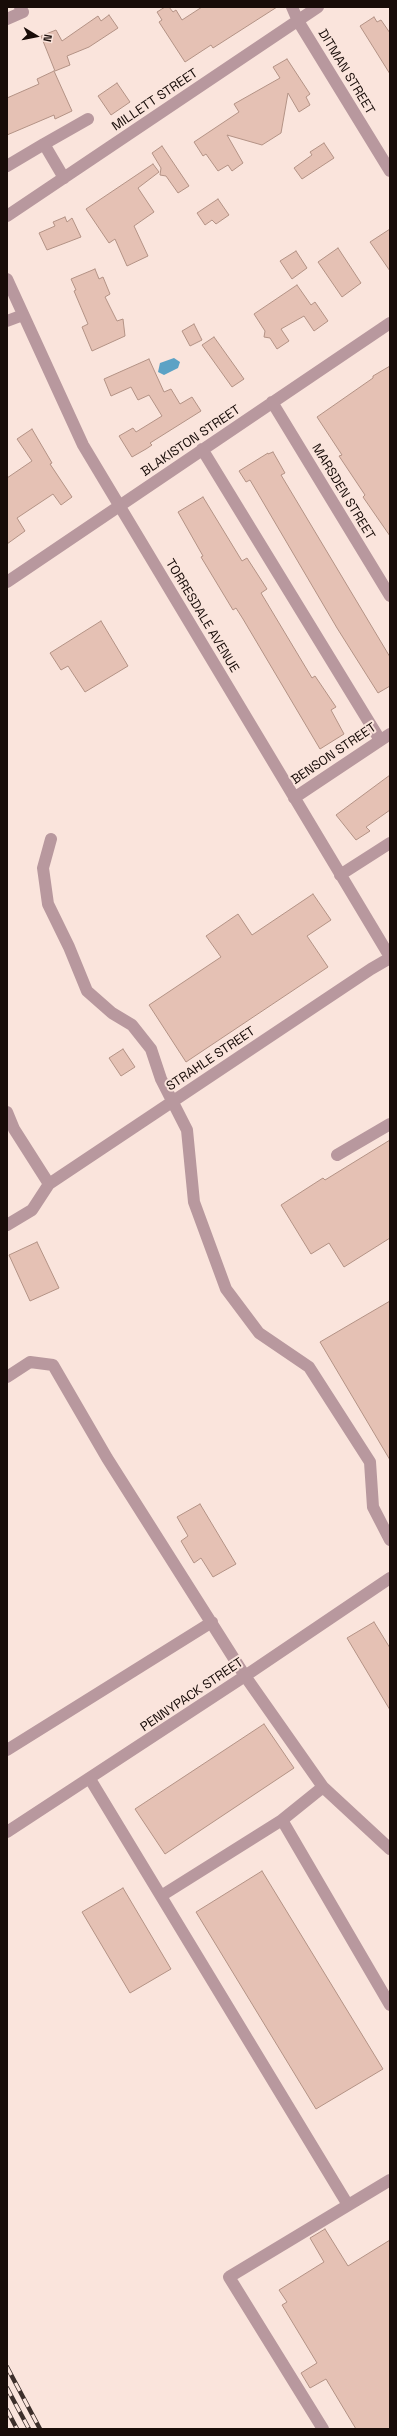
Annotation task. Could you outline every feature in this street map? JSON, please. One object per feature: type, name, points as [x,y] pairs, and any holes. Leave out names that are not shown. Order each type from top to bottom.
[{"type":"street","points":[[7,19],[22,12],[20,7]]},
{"type":"street","name":"DITMAN STREET","points":[[292,7],[298,21],[390,172]]},
{"type":"street","name":"MILLETT STREET","points":[[7,216],[318,7]]},
{"type":"street","points":[[7,166],[88,119]]},
{"type":"street","points":[[44,144],[64,178]]},
{"type":"street","name":"TORRESDALE AVENUE","points":[[7,279],[72,424],[390,958]]},
{"type":"street","points":[[7,321],[22,315]]},
{"type":"street","name":"BLAKISTON STREET","points":[[7,582],[390,323]]},
{"type":"street","name":"MARSDEN STREET","points":[[272,402],[390,596]]},
{"type":"street","points":[[202,449],[385,737]]},
{"type":"street","name":"BENSON STREET","points":[[294,798],[385,737]]},
{"type":"street","points":[[51,839],[43,868],[48,904],[69,947],[87,991],[112,1013],[132,1024],[151,1049],[161,1079],[188,1130],[194,1202],[226,1289],[260,1333],[309,1367],[370,1462],[373,1507],[390,1540]]},
{"type":"street","points":[[340,875],[390,843]]},
{"type":"street","name":"STRAHLE STREET","points":[[49,1184],[371,969],[390,958]]},
{"type":"street","points":[[7,1112],[14,1129],[49,1184],[32,1210],[7,1225]]},
{"type":"street","points":[[338,1155],[390,1124]]},
{"type":"street","points":[[7,1377],[30,1362],[53,1365],[107,1458],[245,1676],[323,1787],[390,1849]]},
{"type":"street","name":"PENNYPACK STREET","points":[[7,1832],[90,1779],[390,1578]]},
{"type":"street","points":[[7,1750],[212,1622]]},
{"type":"street","points":[[90,1779],[348,2205]]},
{"type":"street","points":[[161,1896],[282,1820],[323,1787]]},
{"type":"street","points":[[282,1820],[390,2005]]},
{"type":"street","points":[[322,2429],[229,2277],[390,2180]]},
{"type":"water","points":[[174,358],[180,362],[178,368],[164,375],[158,372],[160,363]]},
{"type":"building","points":[[165,7],[169,7],[173,12],[176,10],[182,20],[202,7],[277,7],[213,48],[211,45],[185,62],[159,22],[162,20],[157,12]]},
{"type":"building","points":[[109,15],[118,28],[89,47],[67,56],[70,65],[55,71],[41,36],[56,30],[62,41],[98,16],[101,21]]},
{"type":"building","points":[[374,17],[377,22],[381,20],[390,33],[390,74],[360,26]]},
{"type":"building","points":[[287,59],[310,94],[306,97],[310,105],[299,112],[288,93],[281,133],[262,145],[227,135],[243,163],[232,171],[228,165],[218,171],[206,154],[203,156],[194,142],[239,112],[234,104],[280,78],[273,67]]},
{"type":"building","points":[[54,71],[72,111],[55,119],[54,115],[7,135],[7,98],[39,84],[37,79]]},
{"type":"building","points":[[117,83],[130,102],[111,115],[98,96]]},
{"type":"building","points":[[324,143],[334,158],[302,179],[294,168],[312,155],[310,152]]},
{"type":"building","points":[[162,146],[189,186],[178,193],[166,176],[160,175],[161,168],[152,153]]},
{"type":"building","points":[[153,164],[159,172],[138,188],[154,212],[134,226],[148,256],[127,266],[115,239],[109,243],[86,209]]},
{"type":"building","points":[[218,199],[229,215],[216,224],[212,220],[205,225],[197,213]]},
{"type":"building","points":[[65,217],[67,222],[72,218],[81,237],[47,250],[39,233],[55,226],[53,222]]},
{"type":"building","points":[[390,229],[390,271],[370,242]]},
{"type":"building","points":[[338,248],[361,283],[342,297],[318,262]]},
{"type":"building","points":[[296,251],[307,268],[292,279],[280,261]]},
{"type":"building","points":[[95,269],[99,279],[103,277],[110,294],[105,297],[117,321],[123,319],[125,336],[92,351],[82,327],[88,324],[74,291],[76,290],[71,279]]},
{"type":"building","points":[[297,285],[311,305],[315,302],[328,321],[314,331],[304,316],[281,329],[289,341],[277,349],[270,338],[264,337],[265,331],[254,314]]},
{"type":"building","points":[[194,324],[202,340],[190,346],[182,331]]},
{"type":"building","points":[[214,337],[244,379],[232,387],[202,345]]},
{"type":"building","points":[[149,359],[164,392],[171,389],[180,404],[192,397],[201,411],[150,443],[152,445],[132,457],[119,436],[133,428],[136,432],[162,416],[149,395],[138,400],[131,387],[111,396],[104,379]]},
{"type":"building","points":[[390,366],[390,536],[363,497],[365,495],[339,456],[342,455],[317,417],[373,378],[373,376]]},
{"type":"building","points":[[32,429],[52,463],[50,464],[72,497],[61,505],[53,494],[17,518],[25,531],[7,544],[7,478],[32,461],[17,439]]},
{"type":"building","points":[[273,452],[285,473],[281,475],[390,657],[390,686],[378,693],[337,628],[250,480],[246,482],[239,471],[268,453]]},
{"type":"building","points":[[203,497],[242,561],[247,558],[267,589],[261,593],[312,678],[315,676],[336,707],[331,710],[344,734],[320,749],[243,619],[236,608],[233,610],[201,557],[203,556],[178,512]]},
{"type":"building","points":[[101,621],[128,666],[85,692],[68,666],[61,670],[50,653]]},
{"type":"building","points":[[390,775],[390,810],[366,827],[370,831],[356,840],[336,815]]},
{"type":"building","points":[[313,894],[331,920],[307,936],[328,967],[186,1062],[149,1005],[221,957],[206,936],[238,914],[252,935]]},
{"type":"building","points":[[123,1049],[135,1067],[121,1076],[109,1058]]},
{"type":"building","points":[[390,1140],[390,1238],[344,1267],[329,1243],[311,1254],[281,1205],[323,1178],[325,1180]]},
{"type":"building","points":[[37,1242],[59,1288],[30,1301],[9,1255]]},
{"type":"building","points":[[390,1301],[390,1460],[320,1342]]},
{"type":"building","points":[[200,1504],[236,1564],[213,1577],[201,1558],[194,1563],[181,1541],[188,1536],[177,1517]]},
{"type":"building","points":[[374,1622],[390,1648],[390,1710],[347,1638]]},
{"type":"building","points":[[264,1724],[294,1768],[165,1854],[135,1809]]},
{"type":"building","points":[[262,1871],[383,2069],[316,2109],[196,1912]]},
{"type":"building","points":[[123,1888],[171,1969],[130,1993],[82,1912]]},
{"type":"building","points":[[325,2229],[348,2266],[390,2240],[390,2429],[356,2429],[326,2379],[310,2388],[301,2373],[317,2363],[282,2305],[287,2302],[279,2290],[324,2262],[310,2238]]},
{"type":"railway","points":[[7,2367],[40,2429]]},
{"type":"railway","points":[[7,2388],[29,2429]]},
{"type":"railway","points":[[7,2410],[17,2429]]}]
